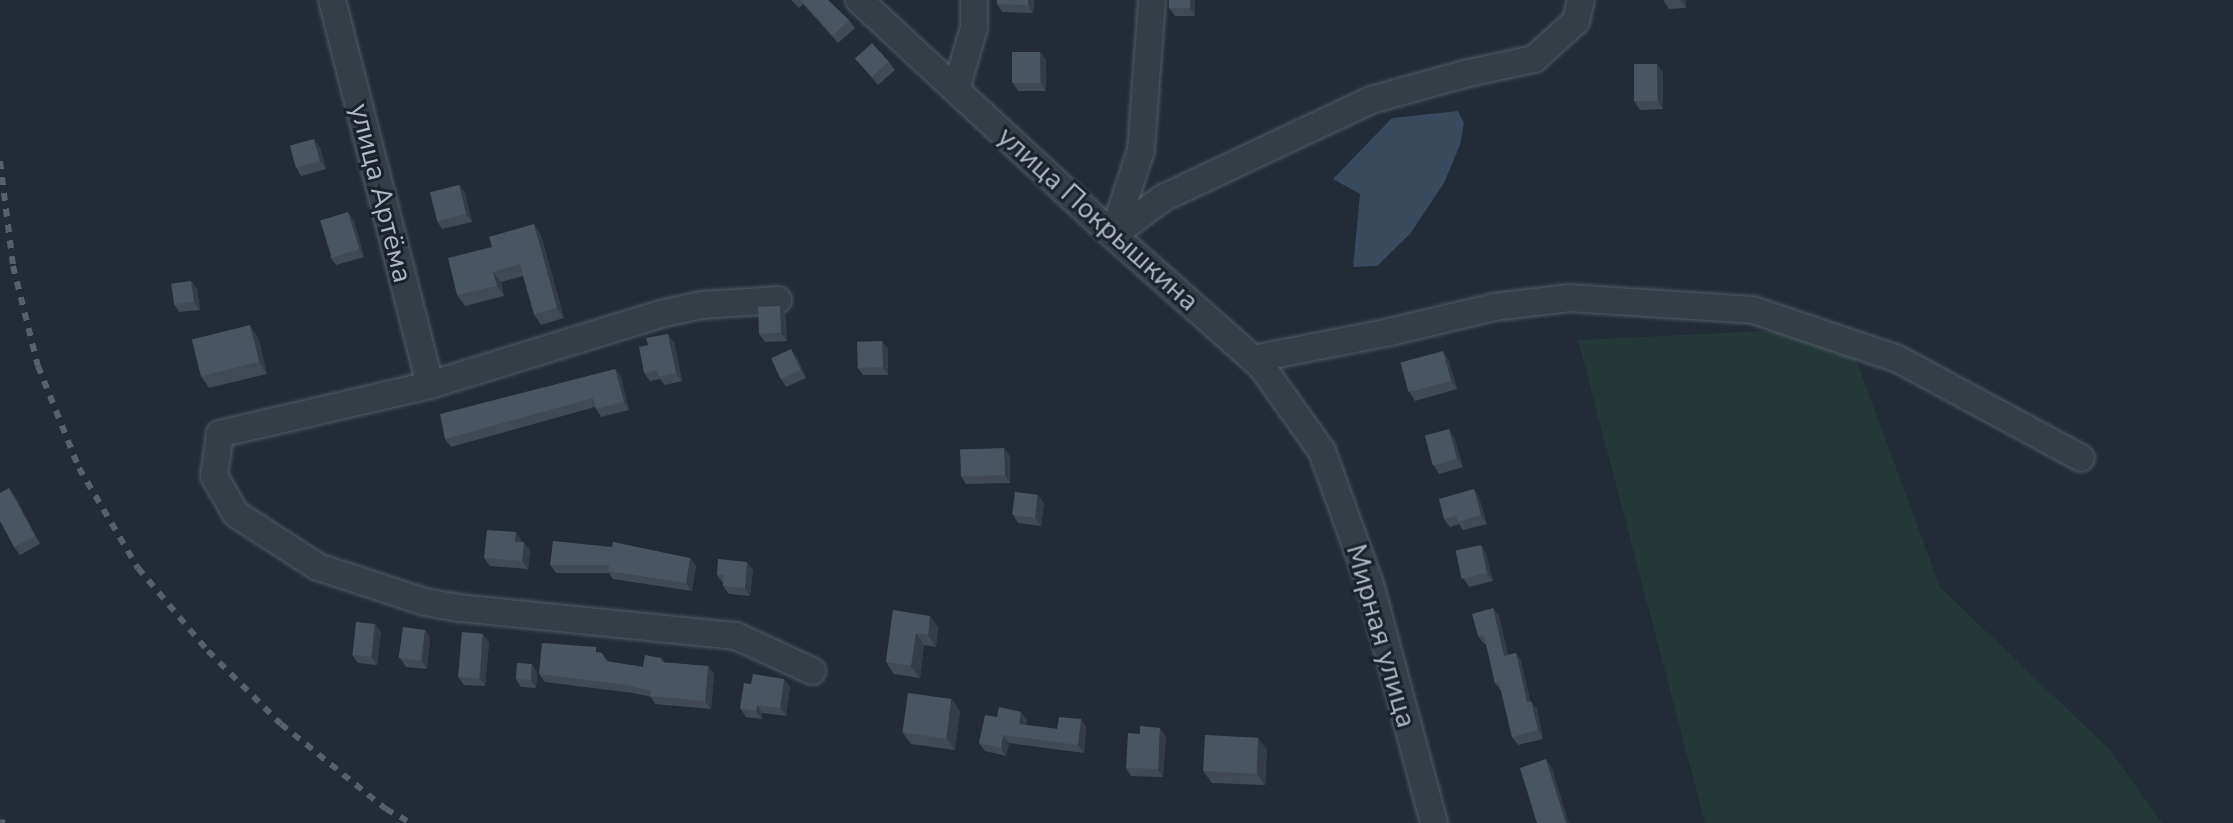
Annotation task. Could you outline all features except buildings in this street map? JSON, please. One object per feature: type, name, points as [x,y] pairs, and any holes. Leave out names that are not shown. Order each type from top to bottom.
[{"type":"street","name":"улица Артёма","points":[[332,0],[430,385]]},
{"type":"street","name":"улица Покрышкина","points":[[859,0],[1113,235],[1253,359],[1322,451]]},
{"type":"street","points":[[956,89],[974,28],[974,0]]},
{"type":"street","points":[[1113,235],[1141,150],[1152,0]]},
{"type":"street","points":[[1113,235],[1163,198],[1371,100],[1464,74],[1534,59],[1576,21],[1581,0]]},
{"type":"street","points":[[1253,359],[1390,332],[1494,307],[1569,298],[1753,310],[1898,359],[2081,458]]},
{"type":"street","points":[[778,300],[702,305],[664,313],[430,385],[220,434],[214,476],[236,514],[318,567],[331,572],[425,602],[459,608],[736,636],[812,671]]},
{"type":"street","name":"Мирная улица","points":[[1322,451],[1370,584],[1434,823]]},
{"type":"shaded area","points":[[1844,327],[1940,587],[2110,750],[2162,823],[1705,823],[1578,340]]},
{"type":"water","points":[[1458,111],[1464,123],[1460,145],[1444,183],[1410,234],[1377,266],[1353,267],[1360,194],[1333,179],[1392,118]]},
{"type":"railway","points":[[0,161],[13,266],[38,366],[79,468],[138,568],[208,651],[281,724],[386,809],[411,823]]},
{"type":"railway","points":[[0,822],[5,823]]}]
